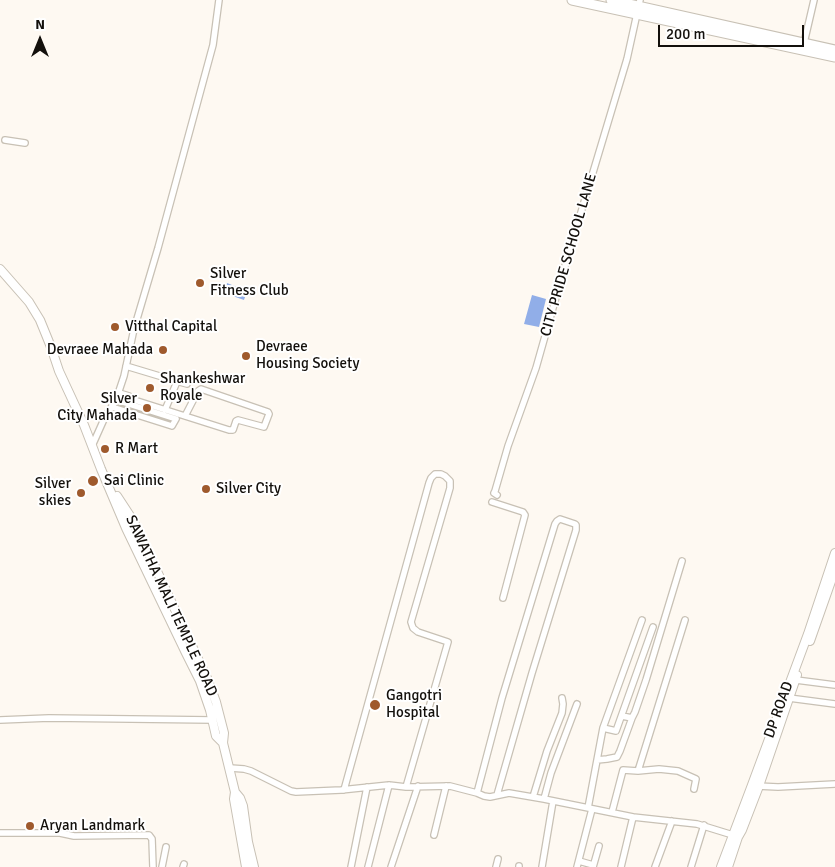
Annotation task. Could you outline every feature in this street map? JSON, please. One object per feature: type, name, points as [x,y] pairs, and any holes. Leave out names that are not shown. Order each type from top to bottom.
[{"type":"main road","points":[[572,0],[636,6],[835,50]]},
{"type":"main road","points":[[611,0],[835,57]]},
{"type":"street","points":[[92,446],[105,417],[118,396],[134,329],[213,45],[219,0]]},
{"type":"street","points":[[804,43],[814,0]]},
{"type":"street","name":"CITY PRIDE SCHOOL LANE","points":[[496,494],[509,443],[536,368],[627,59],[636,6]]},
{"type":"street","points":[[5,140],[25,143]]},
{"type":"street","name":"SAWATHA MALI TEMPLE ROAD","points":[[0,270],[29,302],[40,320],[59,371],[84,425],[134,545],[200,681],[216,736],[223,742]]},
{"type":"street","points":[[126,366],[187,384]]},
{"type":"street","points":[[165,410],[176,381]]},
{"type":"street","points":[[118,396],[232,431],[238,420],[264,427],[269,414],[268,412],[201,389],[198,390],[186,416]]},
{"type":"street","points":[[112,407],[172,426],[176,419],[118,396]]},
{"type":"street","points":[[344,790],[429,483],[435,474],[442,474],[450,481],[450,488],[411,622],[413,628],[418,632],[448,642],[406,787]]},
{"type":"street","name":"SAWATHA MALI TEMPLE ROAD","points":[[104,475],[134,522],[207,678],[216,702],[235,792],[234,799],[246,867]]},
{"type":"street","points":[[492,502],[523,512],[525,515],[503,598]]},
{"type":"street","points":[[476,793],[505,688],[556,521],[560,520],[575,524],[576,530],[532,672],[497,795]]},
{"type":"street","name":"DP ROAD","points":[[721,867],[735,836],[742,830],[755,786],[835,553]]},
{"type":"street","points":[[598,760],[617,757],[620,751],[646,680],[682,561]]},
{"type":"street","name":"DP ROAD","points":[[755,786],[818,621],[835,570]]},
{"type":"street","points":[[598,846],[593,866],[578,864],[590,808],[603,728],[642,620]]},
{"type":"street","points":[[638,771],[684,620]]},
{"type":"street","points":[[603,728],[616,731],[653,627]]},
{"type":"street","points":[[796,680],[835,685]]},
{"type":"street","points":[[533,797],[562,712],[562,698]]},
{"type":"street","points":[[789,698],[835,704]]},
{"type":"street","points":[[544,799],[551,773],[576,704]]},
{"type":"street","points":[[622,716],[632,718]]},
{"type":"street","points":[[0,720],[49,718],[212,720]]},
{"type":"street","points":[[230,768],[251,771],[291,791],[344,790],[389,785],[406,787],[446,786],[490,797],[509,793],[633,817],[704,826],[735,836]]},
{"type":"street","points":[[612,812],[623,770],[659,769],[678,772],[696,779],[694,789]]},
{"type":"street","points":[[755,786],[778,787],[835,784]]},
{"type":"street","points":[[368,867],[389,785]]},
{"type":"street","points":[[391,867],[418,786]]},
{"type":"street","points":[[434,835],[446,786]]},
{"type":"street","points":[[351,867],[367,788]]},
{"type":"street","name":"SAWATHA MALI TEMPLE ROAD","points":[[235,792],[243,806],[254,867]]},
{"type":"street","points":[[542,867],[553,801]]},
{"type":"street","points":[[621,867],[633,817]]},
{"type":"street","points":[[655,867],[672,821]]},
{"type":"street","points":[[691,867],[704,826]]},
{"type":"street","points":[[0,833],[60,832],[74,836],[147,835],[151,837],[153,867]]},
{"type":"street","name":"DP ROAD","points":[[728,867],[735,836]]},
{"type":"street","points":[[162,867],[166,847]]},
{"type":"street","points":[[496,867],[498,859]]},
{"type":"water","points":[[227,283],[247,291],[244,300],[224,293]]},
{"type":"water","points":[[532,295],[546,299],[539,327],[524,324]]},
{"type":"place","name":"Silver Fitness Club","points":[[200,283]]},
{"type":"place","name":"Vitthal Capital","points":[[115,327]]},
{"type":"place","name":"Devraee Mahada","points":[[163,350]]},
{"type":"place","name":"Devraee Housing Society","points":[[246,356]]},
{"type":"place","name":"Shankeshwar Royale","points":[[150,388]]},
{"type":"place","name":"Silver City Mahada","points":[[147,408]]},
{"type":"place","name":"R Mart","points":[[105,449]]},
{"type":"place","name":"Sai Clinic","points":[[93,481]]},
{"type":"place","name":"Silver City","points":[[206,489]]},
{"type":"place","name":"Silver skies","points":[[81,493]]},
{"type":"place","name":"Gangotri Hospital","points":[[375,705]]},
{"type":"place","name":"Aryan Landmark","points":[[30,826]]}]
